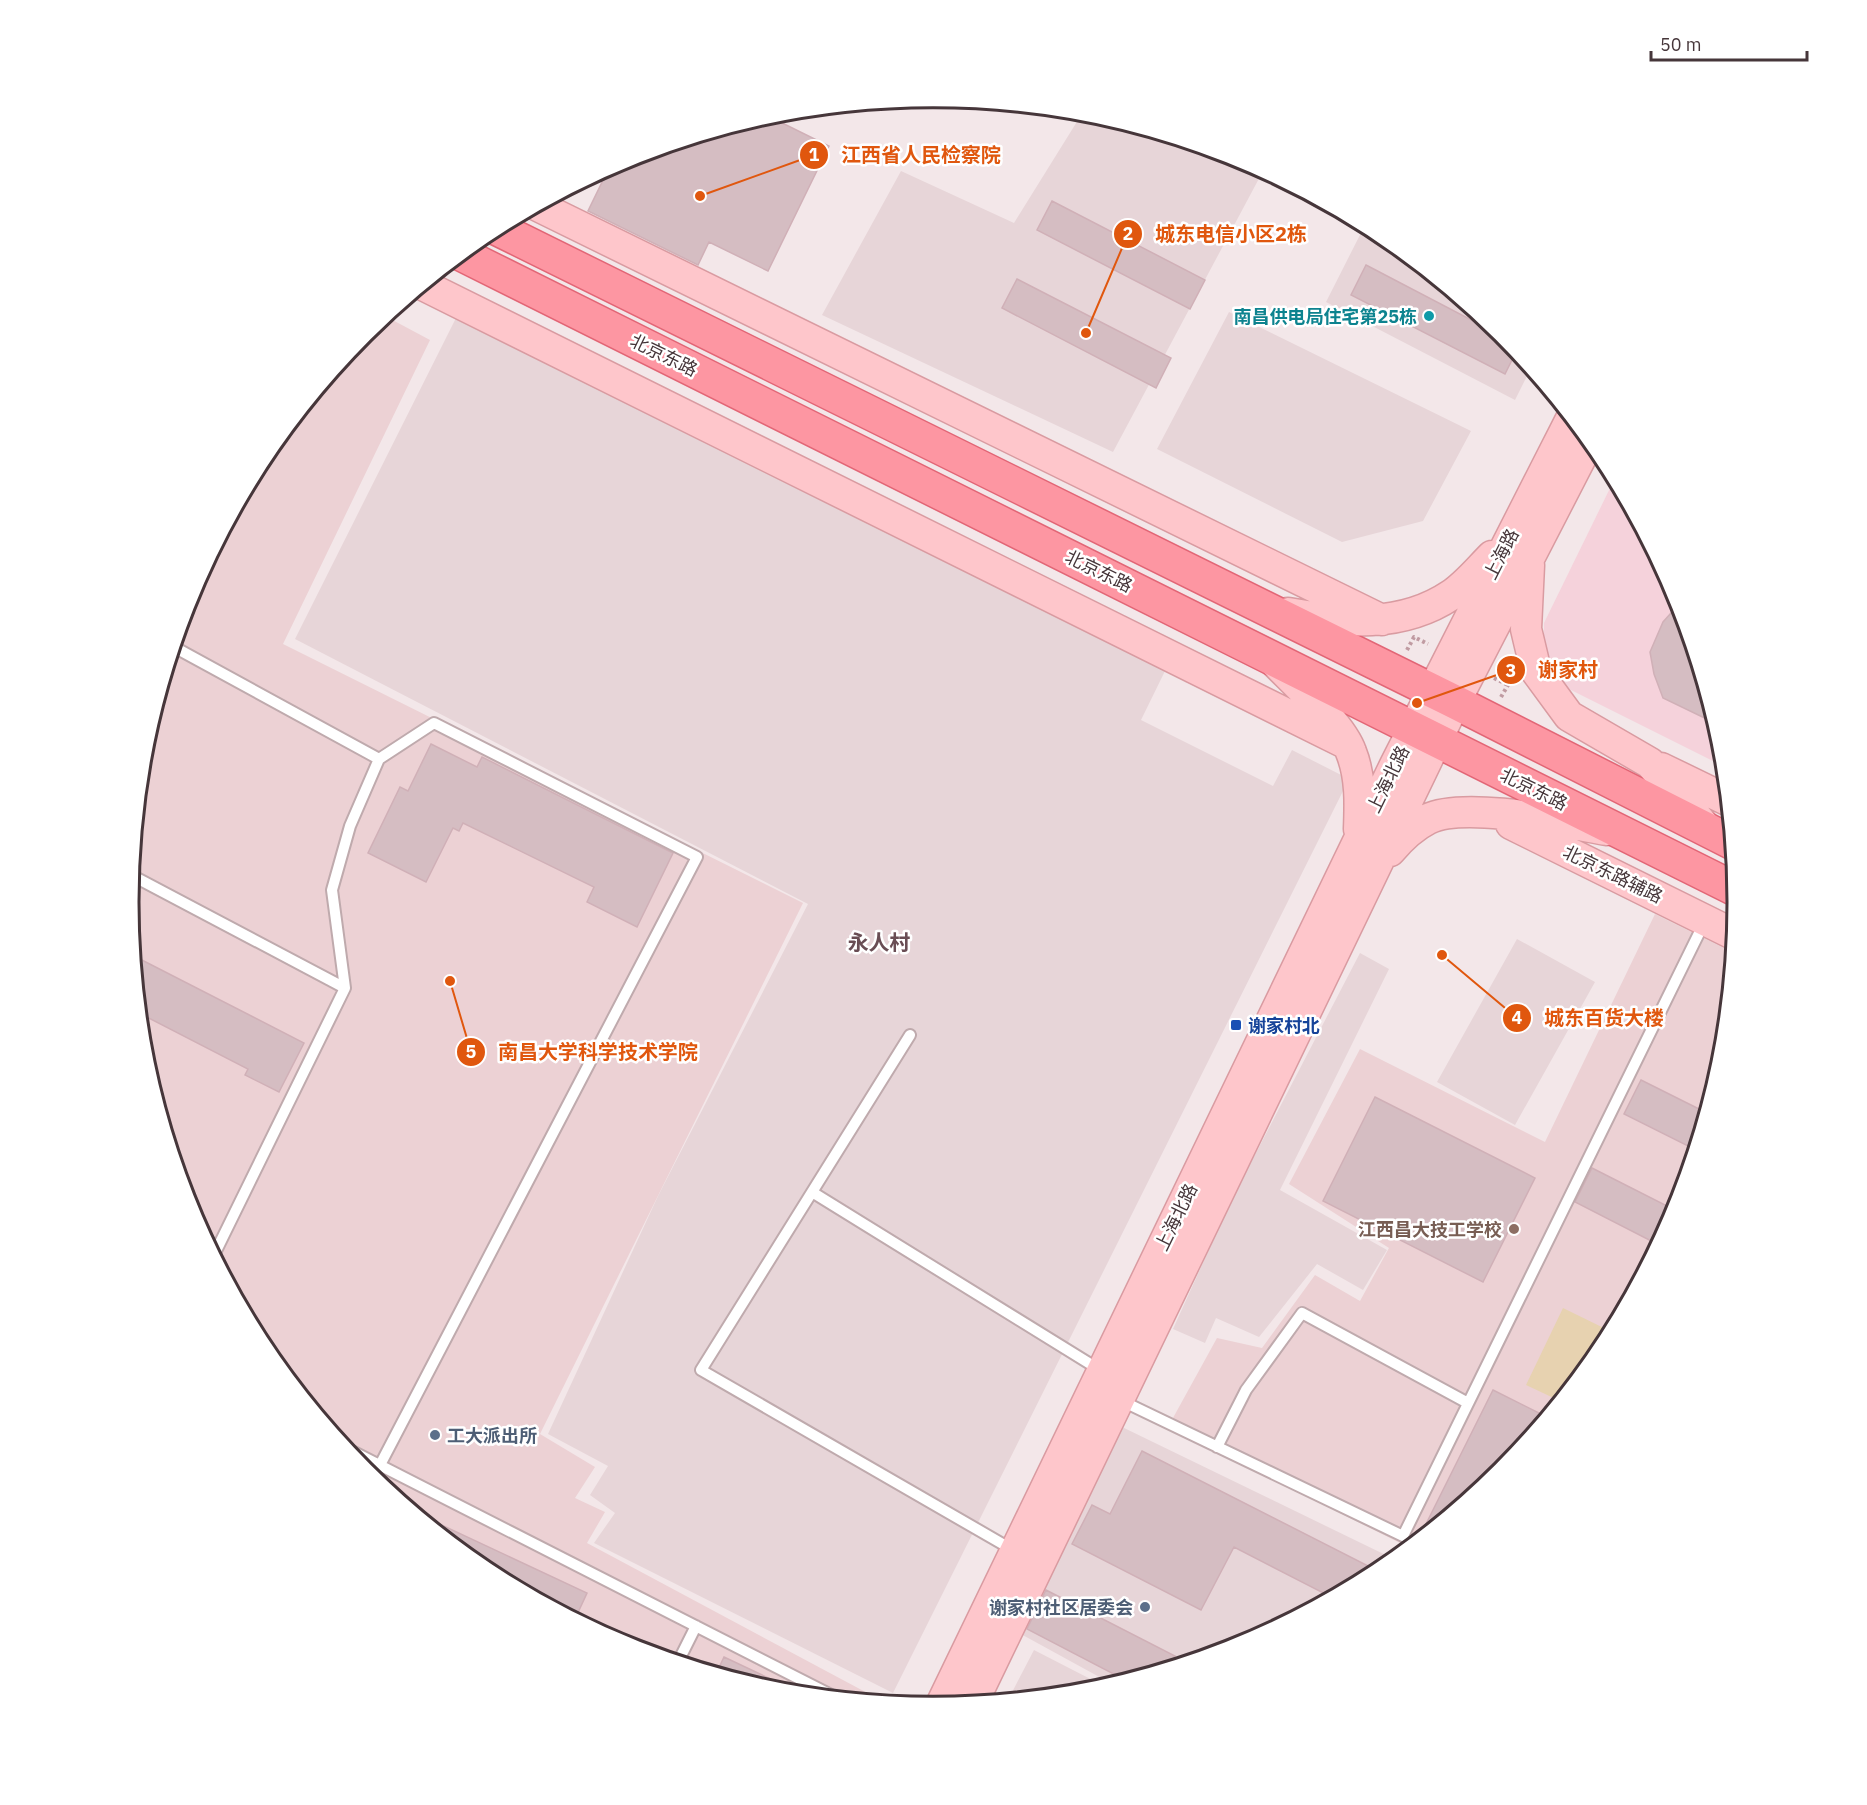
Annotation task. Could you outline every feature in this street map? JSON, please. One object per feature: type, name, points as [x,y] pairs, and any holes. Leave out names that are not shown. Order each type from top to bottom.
[{"type":"main road","points":[[545,209],[1382,620]]},
{"type":"main road","points":[[506,233],[1443,697],[1720,837]]},
{"type":"main road","name":"北京东路","points":[[469,258],[1727,885]]},
{"type":"main road","points":[[430,288],[1345,743]]},
{"type":"main road","name":"上海路","points":[[1425,734],[1519,548],[1569,425]]},
{"type":"main road","name":"上海路","points":[[1519,548],[1585,448]]},
{"type":"main road","points":[[1266,609],[1333,621],[1382,620],[1405,616],[1452,594],[1519,548],[1526,629],[1536,671],[1569,716],[1650,763],[1721,797]]},
{"type":"main road","points":[[1268,655],[1329,721],[1351,751],[1360,794],[1359,840]]},
{"type":"main road","name":"上海北路","points":[[945,1697],[1359,840],[1425,734]]},
{"type":"main road","name":"上海北路","points":[[976,1695],[1370,877],[1425,734]]},
{"type":"main road","points":[[1650,763],[1720,837]]},
{"type":"main road","points":[[1370,877],[1405,834],[1430,818],[1448,814],[1490,814],[1622,832]]},
{"type":"main road","name":"北京东路辅路","points":[[1490,814],[1727,931]]},
{"type":"lane","points":[[180,650],[380,759]]},
{"type":"lane","points":[[218,1248],[345,988],[332,890],[350,826],[380,759],[434,723],[698,857],[380,1465]]},
{"type":"lane","points":[[140,880],[345,988]]},
{"type":"lane","points":[[1117,1399],[1403,1536],[1706,920]]},
{"type":"lane","points":[[910,1035],[701,1370],[1014,1550]]},
{"type":"lane","points":[[812,1192],[1101,1371]]},
{"type":"lane","points":[[1217,1447],[1246,1390],[1302,1313],[1468,1403]]},
{"type":"lane","points":[[367,1458],[817,1688]]},
{"type":"lane","points":[[681,1656],[696,1626]]},
{"type":"shaded area","points":[[1077,121],[1139,135],[1189,150],[1259,178],[1113,452],[822,315],[901,171],[1014,223]]},
{"type":"shaded area","points":[[1361,233],[1417,272],[1457,305],[1527,375],[1515,400],[1326,302]]},
{"type":"shaded area","points":[[1229,312],[1471,431],[1423,521],[1342,542],[1157,449]]},
{"type":"shaded area","points":[[456,318],[1165,671],[1141,720],[1273,786],[1292,750],[1349,779],[893,1693],[594,1543],[615,1513],[590,1495],[608,1466],[548,1434],[658,1196],[808,904],[295,639]]},
{"type":"shaded area","points":[[394,321],[430,340],[283,644],[803,903],[540,1434],[595,1467],[575,1498],[605,1512],[587,1543],[869,1694],[779,1682],[728,1670],[629,1637],[536,1591],[450,1533],[410,1500],[336,1426],[303,1386],[245,1300],[199,1207],[166,1108],[154,1057],[141,954],[139,902],[141,851],[154,748],[181,647],[199,598],[221,551],[245,505],[273,461],[336,379]]},
{"type":"shaded area","points":[[1611,487],[1646,551],[1668,598],[1701,697],[1715,762],[1567,688],[1544,652],[1544,623]]},
{"type":"shaded area","name":"江西昌大技工学校","points":[[1655,914],[1726,949],[1713,1057],[1701,1108],[1668,1207],[1646,1254],[1622,1300],[1564,1386],[1531,1426],[1457,1500],[1402,1544],[1168,1427],[1217,1338],[1262,1348],[1315,1275],[1360,1301],[1389,1248],[1289,1184],[1360,1049],[1545,1142]]},
{"type":"shaded area","points":[[1517,939],[1595,982],[1515,1125],[1437,1082]]},
{"type":"shaded area","points":[[1360,953],[1389,969],[1280,1190],[1387,1250],[1363,1290],[1317,1264],[1259,1337],[1216,1318],[1205,1343],[1173,1329],[1231,1201]]},
{"type":"shaded area","points":[[1563,1308],[1604,1328],[1554,1398],[1526,1385]]},
{"type":"shaded area","points":[[1120,1426],[1386,1555],[1331,1591],[1238,1637],[1189,1655],[1102,1679],[1019,1633]]},
{"type":"shaded area","points":[[1034,1650],[1094,1681],[1037,1690],[1012,1692]]},
{"type":"building","points":[[781,123],[829,146],[768,271],[709,242],[698,265],[588,211],[603,180],[678,150],[728,135]]},
{"type":"building","points":[[1052,201],[1205,280],[1190,309],[1037,230]]},
{"type":"building","name":"南昌供电局住宅第25栋","points":[[1366,265],[1474,322],[1512,359],[1505,374],[1351,295]]},
{"type":"building","points":[[1017,279],[1171,358],[1156,388],[1002,308]]},
{"type":"building","points":[[1673,611],[1686,647],[1706,719],[1663,698],[1654,674],[1650,652],[1663,622]]},
{"type":"building","points":[[431,744],[477,767],[482,757],[673,853],[637,927],[587,902],[594,887],[463,823],[459,831],[453,828],[426,882],[368,853],[400,787],[408,791]]},
{"type":"building","points":[[142,960],[304,1043],[279,1092],[245,1075],[248,1069],[148,1018]]},
{"type":"building","points":[[1641,1080],[1700,1110],[1689,1147],[1624,1114]]},
{"type":"building","points":[[1375,1097],[1535,1178],[1483,1282],[1323,1201]]},
{"type":"building","points":[[1592,1168],[1668,1207],[1652,1241],[1575,1202]]},
{"type":"building","points":[[1493,1390],[1541,1414],[1495,1464],[1425,1527]]},
{"type":"building","points":[[1142,1451],[1369,1567],[1325,1594],[1234,1547],[1201,1610],[1072,1544],[1092,1505],[1110,1514]]},
{"type":"building","points":[[439,1524],[587,1593],[578,1613],[536,1591],[492,1563]]},
{"type":"building","points":[[1046,1590],[1175,1656],[1173,1660],[1116,1675],[1027,1629]]},
{"type":"building","points":[[724,1657],[775,1681],[728,1670],[719,1667]]},
{"type":"place","name":"江西省人民检察院","points":[[700,196]]},
{"type":"place","name":"南昌供电局住宅第25栋","points":[[1429,316]]},
{"type":"place","name":"城东电信小区2栋","points":[[1086,333]]},
{"type":"place","name":"谢家村","points":[[1417,703]]},
{"type":"place","name":"城东百货大楼","points":[[1442,955]]},
{"type":"place","name":"南昌大学科学技术学院","points":[[450,981]]},
{"type":"place","name":"谢家村北","points":[[1236,1025]]},
{"type":"place","name":"江西昌大技工学校","points":[[1514,1229]]},
{"type":"place","name":"工大派出所","points":[[435,1435]]},
{"type":"place","name":"谢家村社区居委会","points":[[1145,1607]]},
{"type":"district","name":"永人村","points":[[879,942]]}]
